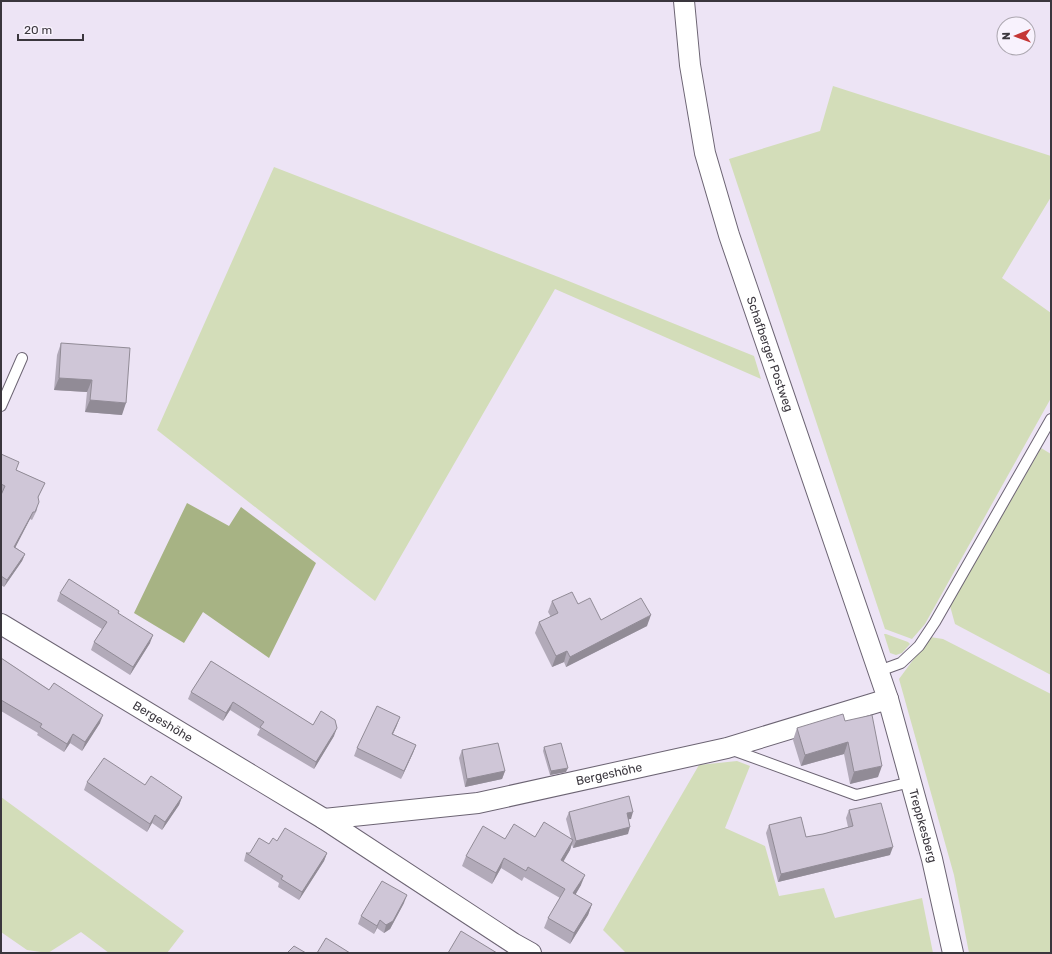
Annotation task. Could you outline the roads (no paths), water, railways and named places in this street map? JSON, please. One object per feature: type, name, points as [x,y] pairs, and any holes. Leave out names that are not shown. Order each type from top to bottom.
[{"type":"street","name":"Schafberger Postweg","points":[[684,1],[690,65],[705,153],[729,235],[808,470],[888,699]]},
{"type":"street","name":"Bergeshöhe","points":[[1,624],[324,819],[507,939],[531,953]]},
{"type":"street","name":"Bergeshöhe","points":[[324,819],[478,803],[726,748],[888,699]]},
{"type":"street","name":"Treppkesberg","points":[[888,699],[932,858],[954,953]]},
{"type":"lane","points":[[1,406],[22,358]]},
{"type":"lane","points":[[879,671],[901,663],[919,646],[938,616],[1051,419]]},
{"type":"lane","points":[[726,748],[856,795],[911,782]]}]
